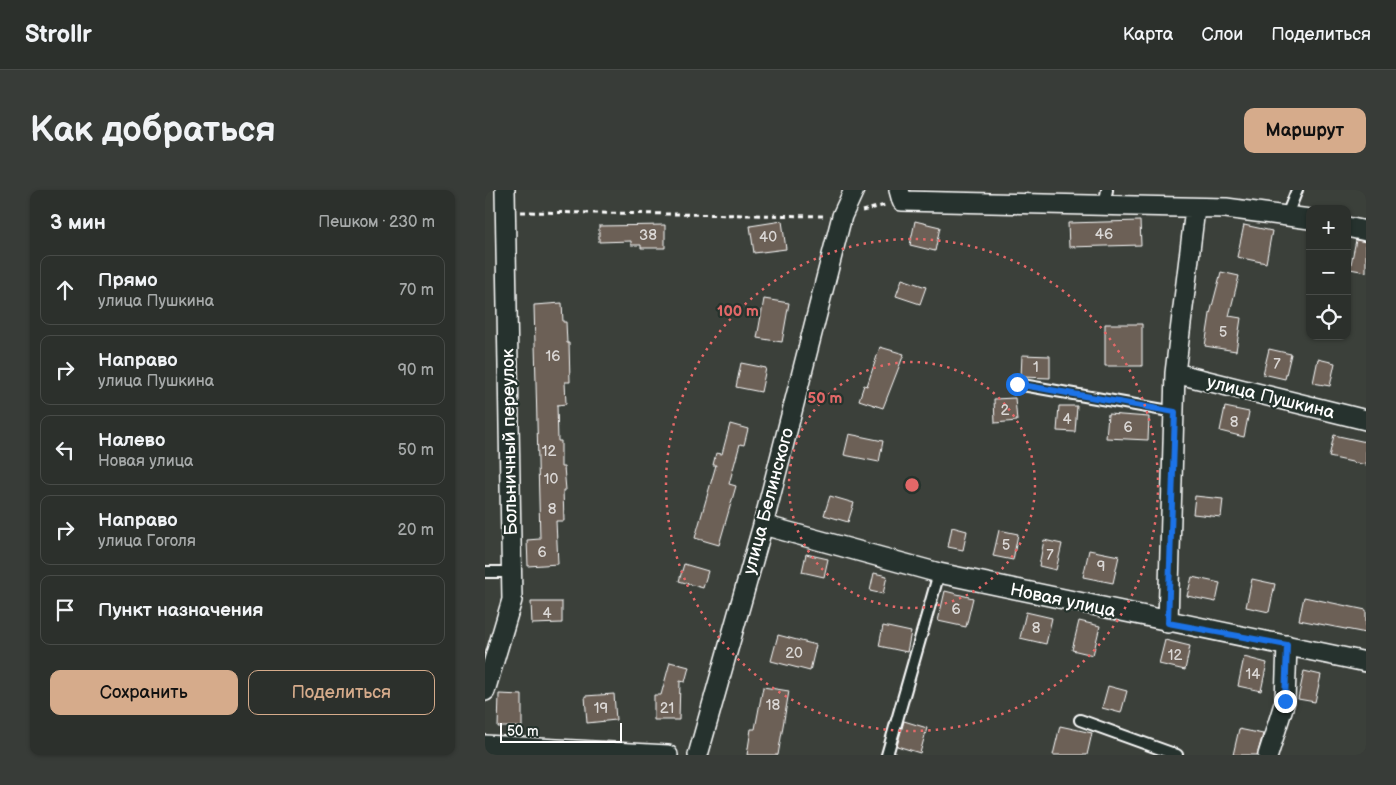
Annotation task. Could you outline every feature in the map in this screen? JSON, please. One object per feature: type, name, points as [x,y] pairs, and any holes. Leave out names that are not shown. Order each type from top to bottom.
[{"type":"street","name":"Больничный переулок","points":[[485,691],[512,600],[505,190]]},
{"type":"street","name":"улица Белинского","points":[[698,755],[763,525],[842,216],[853,190]]},
{"type":"street","points":[[901,195],[1106,198],[1195,209],[1226,208],[1306,219]]},
{"type":"street","points":[[1168,623],[1175,373],[1195,209]]},
{"type":"street","points":[[1351,228],[1366,231]]},
{"type":"street","name":"улица Пушкина","points":[[1175,373],[1366,420]]},
{"type":"street","name":"Новая улица","points":[[763,525],[939,573],[1168,623],[1366,662]]},
{"type":"street","points":[[1268,755],[1285,701],[1287,645]]},
{"type":"street","points":[[485,745],[551,752],[668,755]]},
{"type":"lane","points":[[1287,215],[1297,190]]},
{"type":"lane","points":[[1017,384],[1175,412]]},
{"type":"lane","points":[[485,572],[511,572]]},
{"type":"lane","points":[[887,755],[939,573]]},
{"type":"lane","points":[[1080,720],[1177,755]]},
{"type":"path","points":[[505,212],[842,216],[901,195]]},
{"type":"building","points":[[782,221],[786,249],[754,253],[750,226]]},
{"type":"building","points":[[915,221],[940,227],[935,251],[910,245]]},
{"type":"building","points":[[1140,221],[1141,245],[1069,247],[1068,223]]},
{"type":"building","points":[[665,225],[665,248],[641,248],[641,245],[631,245],[631,241],[599,242],[599,226]]},
{"type":"building","points":[[1244,225],[1272,231],[1266,263],[1237,257]]},
{"type":"building","points":[[1356,240],[1366,242],[1366,272],[1351,269]]},
{"type":"building","points":[[1221,272],[1239,276],[1229,316],[1241,318],[1236,351],[1205,346],[1210,314]]},
{"type":"building","points":[[902,279],[926,287],[920,304],[896,296]]},
{"type":"building","points":[[764,299],[789,303],[782,342],[757,338]]},
{"type":"building","points":[[562,303],[563,322],[566,322],[567,343],[569,343],[570,382],[565,382],[566,404],[557,405],[558,441],[561,441],[561,467],[564,467],[566,490],[563,490],[564,521],[556,521],[558,564],[528,566],[527,540],[540,539],[534,305]]},
{"type":"building","points":[[1105,324],[1142,324],[1142,366],[1105,366]]},
{"type":"building","points":[[880,347],[904,354],[883,408],[859,400],[864,385],[867,386]]},
{"type":"building","points":[[1269,349],[1291,354],[1285,379],[1263,374]]},
{"type":"building","points":[[1022,355],[1050,356],[1050,378],[1021,377]]},
{"type":"building","points":[[1318,359],[1335,363],[1330,386],[1313,383]]},
{"type":"building","points":[[741,363],[766,368],[761,392],[736,387]]},
{"type":"building","points":[[1015,398],[1017,421],[995,423],[994,399]]},
{"type":"building","points":[[1059,406],[1077,406],[1075,432],[1057,431]]},
{"type":"building","points":[[1225,407],[1249,412],[1244,437],[1220,431]]},
{"type":"building","points":[[1108,414],[1149,417],[1148,440],[1106,438]]},
{"type":"building","points":[[730,424],[748,429],[744,445],[740,444],[729,484],[736,486],[719,545],[695,538],[716,465],[713,465],[716,453],[722,454]]},
{"type":"building","points":[[849,434],[883,441],[879,462],[844,455]]},
{"type":"building","points":[[1334,435],[1366,442],[1366,465],[1329,457]]},
{"type":"building","points":[[830,496],[854,503],[848,522],[824,515]]},
{"type":"building","points":[[1195,496],[1223,499],[1221,517],[1193,514]]},
{"type":"building","points":[[952,527],[967,531],[963,550],[948,547]]},
{"type":"building","points":[[999,530],[1018,534],[1013,560],[993,556]]},
{"type":"building","points":[[1044,540],[1062,544],[1056,570],[1039,566]]},
{"type":"building","points":[[1089,550],[1119,556],[1113,583],[1083,577]]},
{"type":"building","points":[[806,554],[828,559],[824,577],[802,572]]},
{"type":"building","points":[[684,564],[708,571],[703,588],[679,581]]},
{"type":"building","points":[[874,573],[887,576],[883,594],[870,591]]},
{"type":"building","points":[[1192,577],[1220,583],[1216,602],[1187,596]]},
{"type":"building","points":[[1252,579],[1275,584],[1269,612],[1246,607]]},
{"type":"building","points":[[945,591],[973,598],[966,627],[938,621]]},
{"type":"building","points":[[1304,597],[1366,610],[1366,633],[1299,620]]},
{"type":"building","points":[[531,602],[562,602],[562,623],[532,624]]},
{"type":"building","points":[[1026,612],[1052,618],[1046,644],[1020,638]]},
{"type":"building","points":[[1079,621],[1100,626],[1093,655],[1072,650]]},
{"type":"building","points":[[883,626],[911,632],[907,652],[879,646]]},
{"type":"building","points":[[778,635],[816,645],[810,671],[771,661]]},
{"type":"building","points":[[1165,640],[1190,646],[1185,670],[1159,664]]},
{"type":"building","points":[[1244,657],[1267,663],[1261,691],[1238,686]]},
{"type":"building","points":[[670,662],[689,667],[685,682],[680,681],[679,720],[654,720],[654,695],[661,695]]},
{"type":"building","points":[[1304,671],[1321,675],[1315,702],[1298,699]]},
{"type":"building","points":[[1108,686],[1127,691],[1121,713],[1102,708]]},
{"type":"building","points":[[763,687],[789,691],[778,755],[747,755],[751,729],[755,729]]},
{"type":"building","points":[[499,694],[522,695],[522,727],[498,727]]},
{"type":"building","points":[[614,694],[616,720],[587,723],[585,696]]},
{"type":"building","points":[[904,721],[927,728],[920,753],[897,746]]},
{"type":"building","points":[[1060,726],[1092,733],[1087,755],[1053,755]]},
{"type":"building","points":[[1239,729],[1263,734],[1257,755],[1233,755]]},
{"type":"route","points":[[1017,384],[1175,412],[1168,623],[1287,645],[1285,701]]}]
